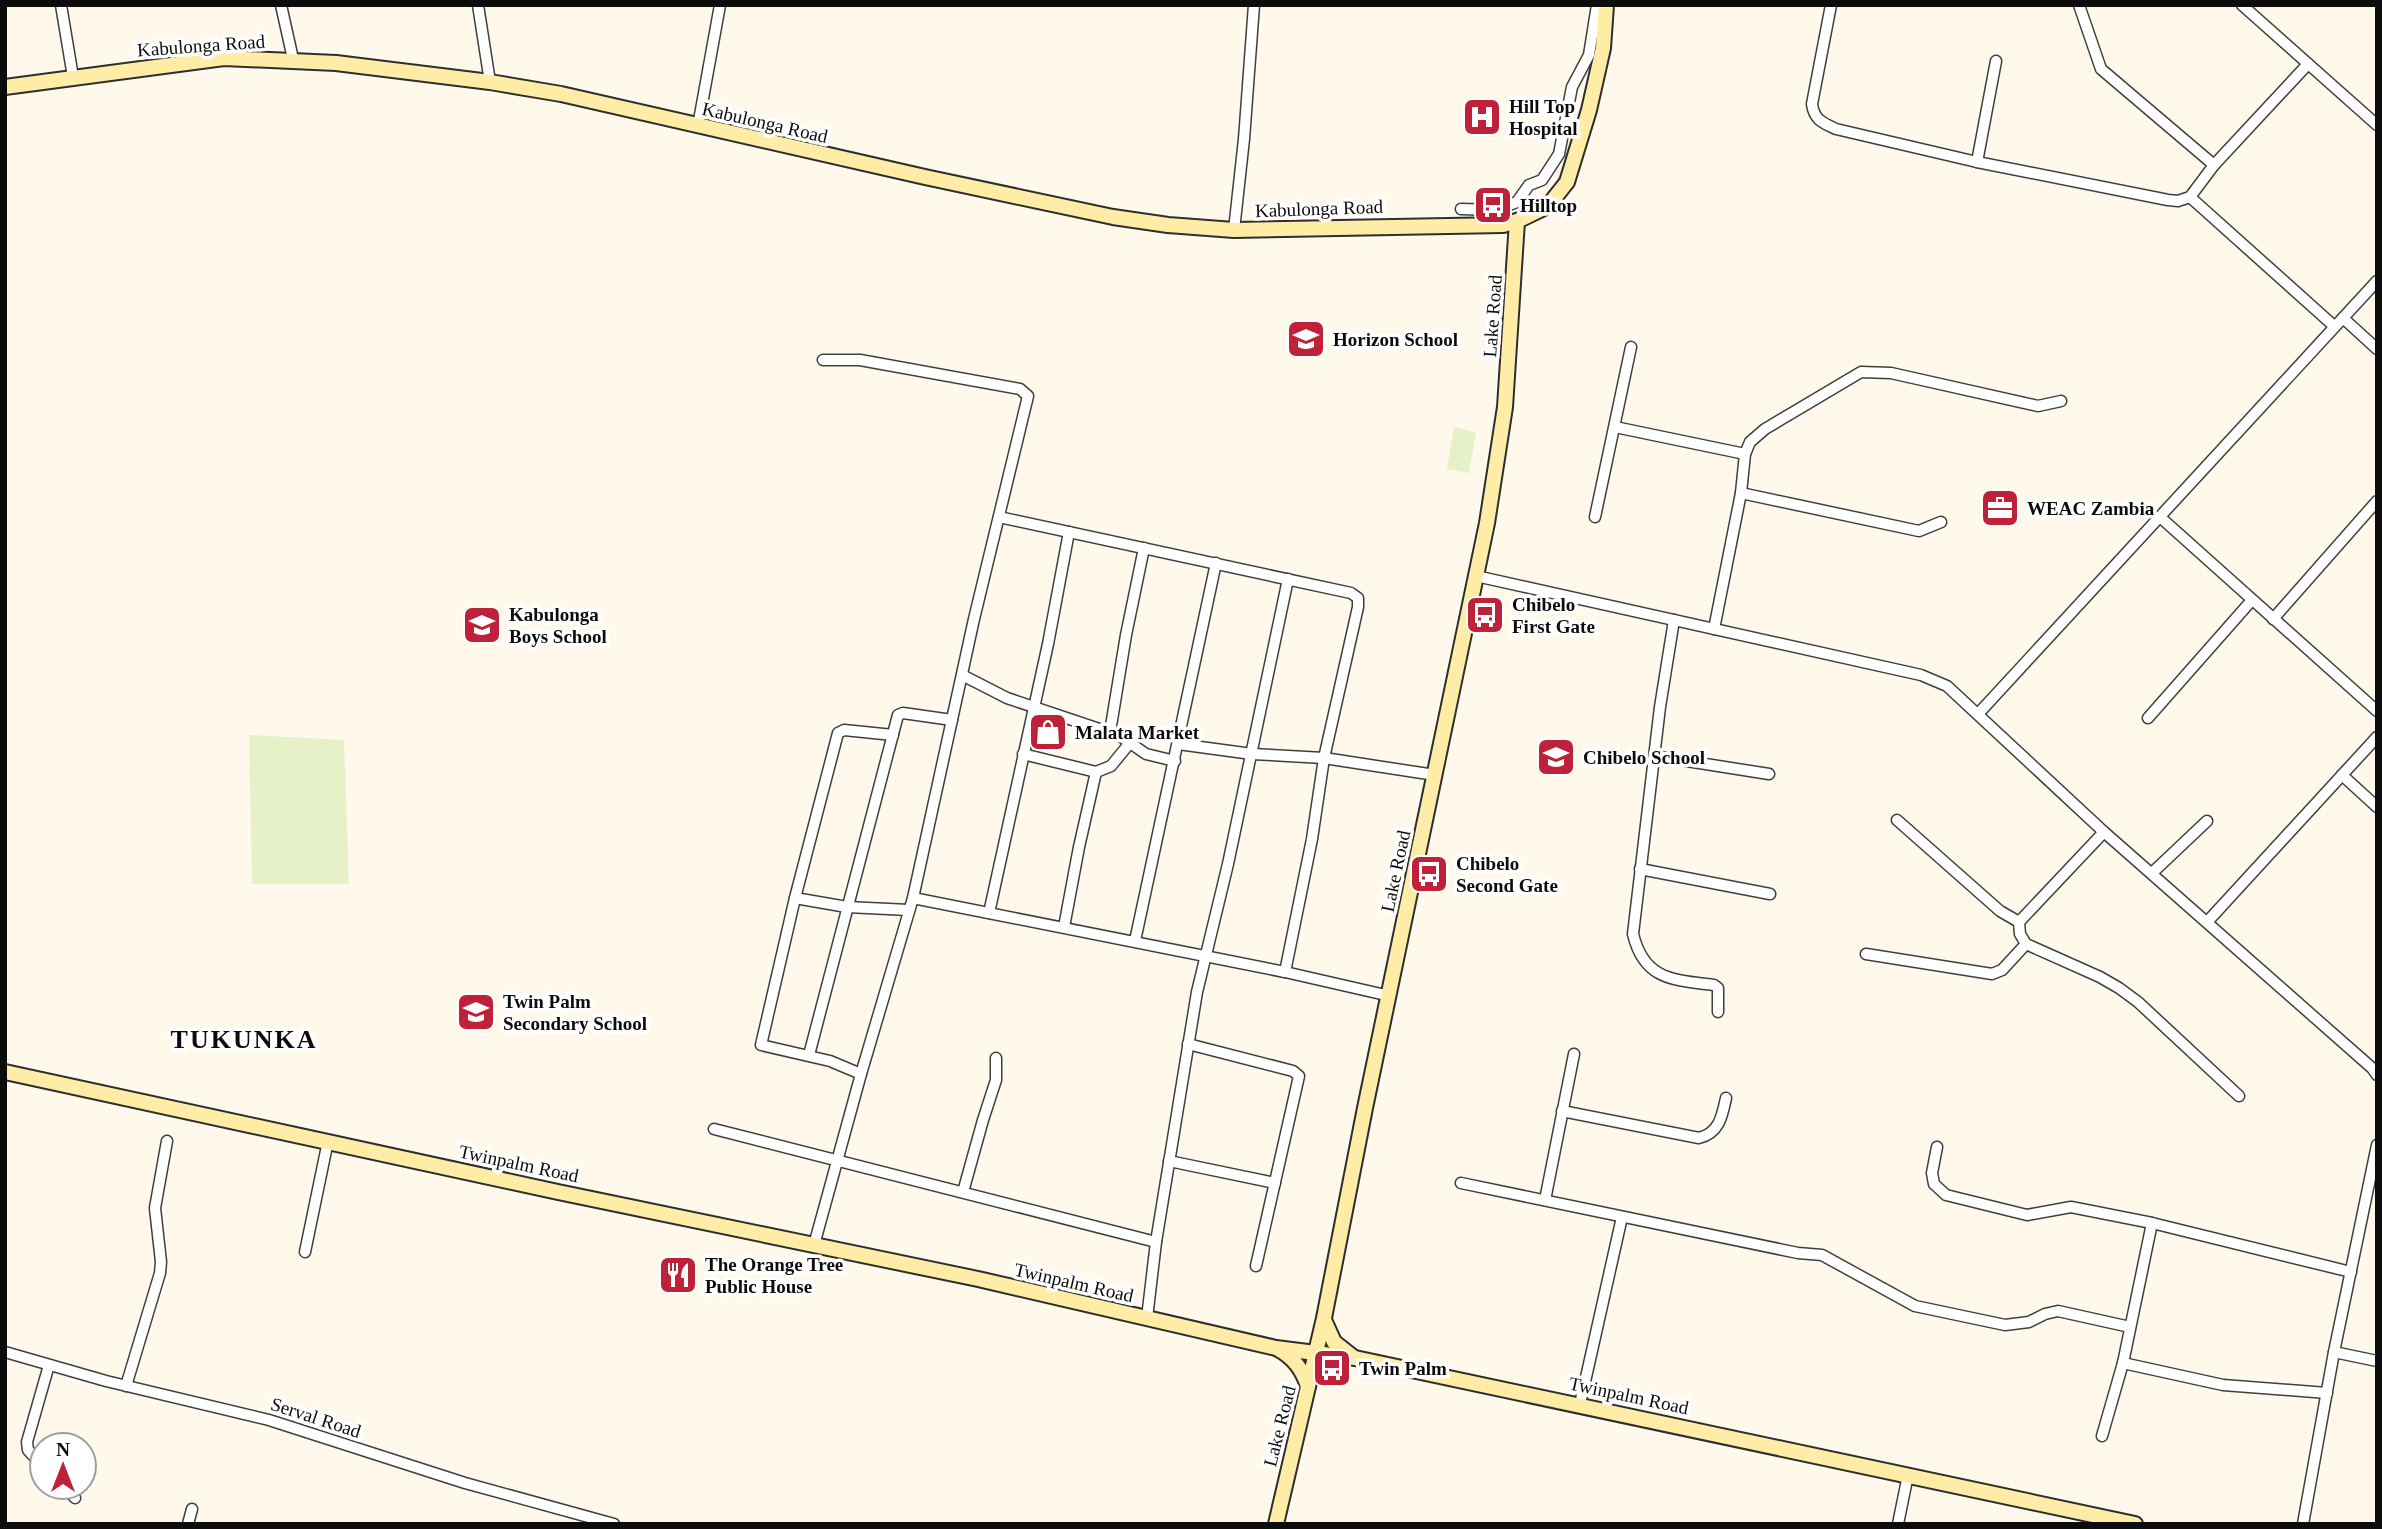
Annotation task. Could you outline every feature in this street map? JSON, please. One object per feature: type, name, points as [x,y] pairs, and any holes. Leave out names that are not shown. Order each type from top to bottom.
[{"type":"main road","points":[[1517,221],[1552,201],[1573,170],[1602,48],[1606,5]]},
{"type":"main road","name":"Kabulonga Road","points":[[5,87],[213,59],[293,59],[390,68],[585,99],[1113,217],[1197,229],[1483,226],[1517,221]]},
{"type":"main road","name":"Lake Road","points":[[1276,1524],[1324,1318],[1498,466],[1505,407],[1517,221]]},
{"type":"main road","name":"Twinpalm Road","points":[[5,1072],[814,1245],[1276,1348],[1354,1358],[1580,1404],[2135,1524]]},
{"type":"main road","points":[[1324,1318],[1327,1331],[1334,1342],[1354,1358]]},
{"type":"main road","points":[[1276,1348],[1297,1364],[1308,1388]]},
{"type":"street","points":[[61,5],[74,77]]},
{"type":"street","points":[[281,5],[293,59]]},
{"type":"street","points":[[478,5],[490,82]]},
{"type":"street","points":[[698,126],[720,5]]},
{"type":"street","points":[[1234,230],[1254,5]]},
{"type":"street","points":[[1461,209],[1496,210],[1517,202],[1529,185],[1542,180],[1548,172],[1559,154],[1572,87],[1589,55],[1597,5]]},
{"type":"street","points":[[1831,5],[1812,104],[1813,114],[1819,121],[1836,129],[1977,162],[2168,200],[2178,201],[2190,197],[2214,164],[2308,64]]},
{"type":"street","points":[[2079,5],[2101,69],[2214,164]]},
{"type":"street","points":[[2242,5],[2377,125]]},
{"type":"street","points":[[1977,162],[1996,61]]},
{"type":"street","points":[[2190,197],[2334,326]]},
{"type":"street","points":[[1978,714],[2377,281]]},
{"type":"street","points":[[2343,318],[2377,349]]},
{"type":"street","points":[[1595,517],[1631,347]]},
{"type":"street","points":[[814,1245],[913,898],[1028,396],[1025,391],[882,363],[845,358],[823,360]]},
{"type":"street","points":[[1714,629],[1741,493],[1745,454],[1750,442],[1765,429],[1861,372],[1891,373],[2038,405],[2061,401]]},
{"type":"street","points":[[1615,427],[1745,454]]},
{"type":"street","points":[[1741,493],[1919,531],[1941,522]]},
{"type":"street","points":[[2273,619],[2377,501]]},
{"type":"street","points":[[999,517],[1351,593],[1358,598],[1324,758],[1312,839],[1285,972]]},
{"type":"street","points":[[2160,517],[2377,711]]},
{"type":"street","points":[[989,913],[1013,811],[1069,532]]},
{"type":"street","points":[[1110,732],[1144,548]]},
{"type":"street","points":[[1135,942],[1216,564]]},
{"type":"street","points":[[1476,576],[1921,675],[1947,686],[2104,832],[2208,921],[2377,1075]]},
{"type":"street","points":[[1147,1318],[1156,1242],[1197,992],[1208,956],[1288,579]]},
{"type":"street","points":[[2148,718],[2252,600]]},
{"type":"street","points":[[1674,620],[1633,934],[1637,951],[1654,972],[1672,980],[1714,985],[1718,988],[1718,1012]]},
{"type":"street","points":[[962,675],[1007,698],[1110,732],[1146,754],[1175,761]]},
{"type":"street","points":[[809,1055],[900,713],[952,720]]},
{"type":"street","points":[[861,1074],[830,1061],[761,1045],[795,898],[838,733],[844,730],[893,735]]},
{"type":"street","points":[[2208,921],[2377,737]]},
{"type":"street","points":[[1023,754],[1096,772],[1111,766],[1129,744]]},
{"type":"street","points":[[1178,744],[1252,754],[1324,758],[1435,775]]},
{"type":"street","points":[[1655,756],[1769,774]]},
{"type":"street","points":[[1064,927],[1096,772]]},
{"type":"street","points":[[2342,775],[2377,807]]},
{"type":"street","points":[[1898,820],[2000,911],[2019,922]]},
{"type":"street","points":[[2152,873],[2207,821]]},
{"type":"street","points":[[2104,832],[2019,922],[2020,933],[2026,944],[2101,977],[2138,1002],[2239,1096]]},
{"type":"street","points":[[1640,869],[1770,894]]},
{"type":"street","points":[[795,898],[847,907],[909,910]]},
{"type":"street","points":[[913,898],[1208,956],[1390,996]]},
{"type":"street","points":[[1866,954],[1992,974],[2002,970],[2026,944]]},
{"type":"street","points":[[1188,1044],[1298,1074],[1256,1266]]},
{"type":"street","points":[[1545,1200],[1574,1054]]},
{"type":"street","points":[[963,1192],[982,1120],[996,1080],[996,1058]]},
{"type":"street","points":[[1562,1111],[1699,1138],[1710,1135],[1717,1127],[1726,1098]]},
{"type":"street","points":[[714,1129],[1156,1242]]},
{"type":"street","points":[[126,1386],[160,1273],[155,1208],[167,1141]]},
{"type":"street","points":[[305,1252],[328,1141]]},
{"type":"street","points":[[2303,1524],[2334,1352],[2377,1145]]},
{"type":"street","points":[[1937,1147],[1932,1173],[1934,1184],[1946,1195],[2027,1215],[2071,1207],[2152,1223],[2351,1272]]},
{"type":"street","points":[[1169,1161],[1275,1183]]},
{"type":"street","points":[[1461,1183],[1798,1253],[1822,1255],[1915,1306],[2005,1325],[2029,1322],[2058,1311],[2130,1327]]},
{"type":"street","points":[[1580,1404],[1622,1217]]},
{"type":"street","points":[[2102,1436],[2123,1363],[2152,1223]]},
{"type":"street","name":"Serval Road","points":[[5,1352],[126,1386],[269,1420],[465,1483],[614,1524]]},
{"type":"street","points":[[2334,1352],[2377,1361]]},
{"type":"street","points":[[2123,1363],[2223,1385],[2327,1393]]},
{"type":"street","points":[[30,1431],[49,1365]]},
{"type":"street","points":[[1898,1524],[1908,1475]]},
{"type":"street","points":[[188,1524],[192,1509]]},
{"type":"green space","points":[[1454,427],[1476,432],[1469,473],[1447,469]]},
{"type":"green space","points":[[249,735],[344,740],[349,884],[252,884]]},
{"type":"place","name":"Hill Top Hospital","points":[[1482,117]]},
{"type":"place","name":"Hilltop","points":[[1493,205]]},
{"type":"place","name":"Horizon School","points":[[1306,339]]},
{"type":"place","name":"WEAC Zambia","points":[[2000,508]]},
{"type":"place","name":"Chibelo First Gate","points":[[1485,615]]},
{"type":"place","name":"Kabulonga Boys School","points":[[482,625]]},
{"type":"place","name":"Malata Market","points":[[1048,732]]},
{"type":"place","name":"Chibelo School","points":[[1556,757]]},
{"type":"place","name":"Chibelo Second Gate","points":[[1429,874]]},
{"type":"place","name":"Twin Palm Secondary School","points":[[476,1012]]},
{"type":"place","name":"The Orange Tree Public House","points":[[678,1275]]},
{"type":"place","name":"Twin Palm","points":[[1332,1368]]},
{"type":"district","name":"TUKUNKA","points":[[244,1039]]}]
